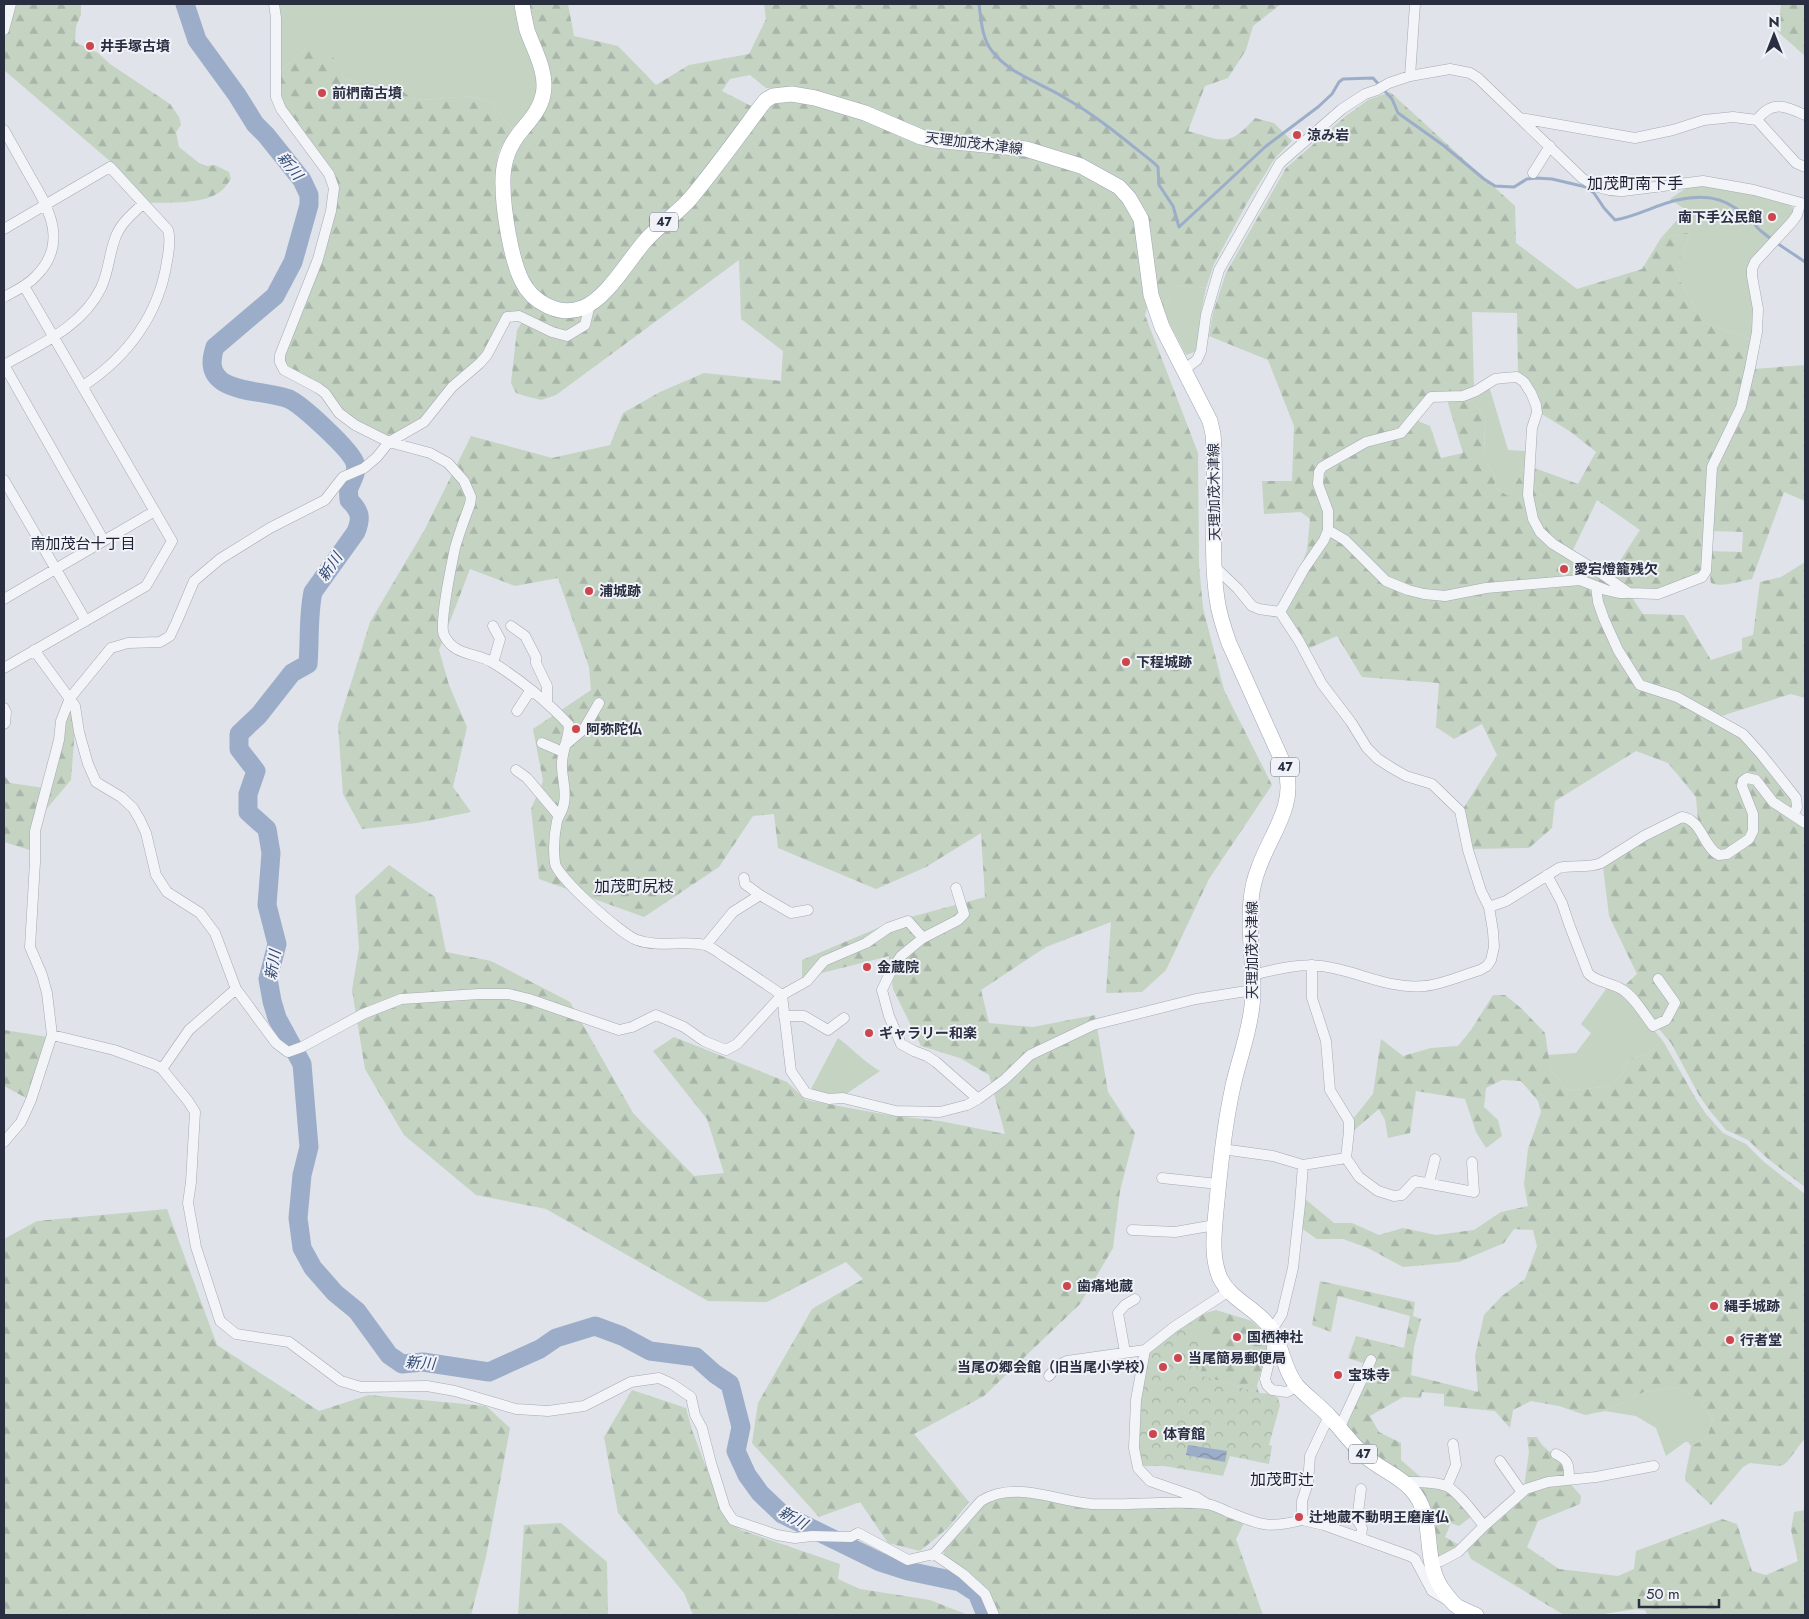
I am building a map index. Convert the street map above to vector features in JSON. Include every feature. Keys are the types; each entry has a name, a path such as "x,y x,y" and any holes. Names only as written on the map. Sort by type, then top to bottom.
{"main road":[{"name":"天理加茂木津線","path":"522,4 527,29 544,78 544,88 543,96 535,114 510,146 503,168 504,205 511,243 522,281 528,290 541,302 555,310 581,309 590,304 615,280 654,230 689,200 766,100 773,96 792,94 815,98 865,113 921,137 934,140 1026,148 1081,166 1119,187 1129,198 1141,219 1151,295 1162,327 1210,421 1214,434 1215,567 1219,611 1229,644 1285,767 1288,780 1288,798 1284,813 1259,867 1252,892 1250,930 1253,990 1250,1022 1233,1090 1222,1148 1215,1225 1215,1262 1220,1277 1229,1291 1266,1322 1272,1330 1282,1357 1297,1386 1329,1416 1366,1457 1386,1469 1410,1488 1423,1509 1427,1520 1430,1564 1441,1587 1456,1606 1476,1615"}],"street":[{"path":"4,30 5,18 11,4"},
{"path":"274,4 276,18 276,97 281,109 329,174 334,188 331,211 318,259 280,355 280,362 284,370 325,393 339,413 355,425 389,442 430,453 448,463 464,481 471,497 470,504 456,546 446,595 442,633 451,646 460,652 493,664 547,701 569,724 569,733 562,762 565,790 564,804 559,816 553,845 555,866 565,879 600,913 622,931 637,940 667,944 687,943 706,945 782,995"},
{"path":"1410,76 1415,4"},
{"path":"1184,369 1197,360 1201,351 1206,315 1219,270 1280,163 1342,109 1365,94 1410,76 1450,69 1470,73 1478,78 1582,178 1613,192 1704,181 1754,190 1803,204 1797,215 1755,262 1752,269 1758,319 1750,368 1740,407 1712,467 1706,570 1702,577 1658,594 1620,593 1580,580 1486,588 1445,596 1424,594 1386,581 1345,540 1328,530"},
{"path":"1757,120 1763,111 1774,106 1790,108 1805,115"},
{"path":"1520,118 1635,138 1674,130 1704,120 1733,117 1757,120 1796,163 1805,167"},
{"path":"4,130 46,204 54,232 48,261 37,276 4,298"},
{"path":"1532,173 1550,146"},
{"path":"4,229 110,168 154,214 169,234 168,260 161,288 146,322 129,347 108,368 83,386"},
{"path":"104,541 4,365 54,336 77,320 94,300 106,276 118,231 143,204"},
{"path":"4,668 146,586 172,541 24,286"},
{"path":"4,1142 22,1122 52,1035 48,993 30,947 35,831 59,740 61,721 70,698 111,648 128,643 160,642 170,636 194,581 220,559 270,528 325,500 343,477 364,468 377,457 389,442 424,422 452,387 480,363 494,343 507,317 519,316 552,332 567,336 585,325 590,304"},
{"path":"1280,612 1304,569 1324,540 1328,530 1328,511 1317,477 1322,467 1366,442 1401,433 1431,398 1463,396 1495,380 1517,378 1524,382 1531,392 1537,412 1532,428 1529,466 1528,495 1533,519 1540,532 1553,544 1629,593"},
{"path":"4,480 86,621"},
{"path":"5,596 56,569 155,511"},
{"path":"1215,567 1252,606 1280,612 1299,641 1322,684 1343,710 1367,748 1392,768 1406,776 1432,784 1460,811 1468,850 1480,891 1489,908 1494,940 1492,957 1489,963 1480,970 1434,984 1409,986 1312,965 1289,967 1252,975"},
{"path":"1596,586 1598,602 1618,650 1640,685 1677,698 1743,734 1796,798 1797,807 1794,814"},
{"path":"493,626 500,639 493,664"},
{"path":"511,626 525,636 536,657 536,663 548,686 547,701"},
{"path":"34,650 75,706 79,732 88,764 96,782 121,797 133,808 146,833 156,875 167,892 200,913 210,925 215,933 236,989 276,1042 288,1052 302,1048 363,1014 401,999 479,994 509,994 529,999 619,1030 632,1027 656,1015 726,1050 737,1044 782,995 807,981 824,961 866,942 888,928 908,922 923,938"},
{"path":"517,711 530,691"},
{"path":"564,749 584,729 599,703"},
{"path":"4,708 6,712 4,724"},
{"path":"542,742 564,749"},
{"path":"516,770 528,778 559,816"},
{"path":"1489,908 1506,901 1558,868 1565,866 1596,866 1644,836 1682,817 1692,821 1712,851 1719,855 1727,854 1749,839 1753,831 1753,814 1742,786 1743,781 1747,778 1756,780 1773,802 1805,823"},
{"path":"1547,876 1562,903 1588,973 1626,992 1653,1026 1666,1020 1675,1003 1658,979"},
{"path":"744,878 745,884 791,913 808,910"},
{"path":"956,888 964,914 958,920 923,938 901,956 892,968 882,990 889,1016 901,1044 936,1062 978,1099"},
{"path":"706,945 734,912 760,895"},
{"path":"1312,965 1312,998 1326,1041 1330,1090 1349,1120 1350,1131 1346,1158 1359,1177 1378,1191 1394,1196 1402,1195 1415,1181 1474,1192 1472,1162"},
{"path":"162,1068 189,1030 236,989"},
{"path":"782,995 791,1071 806,1093 829,1099 843,1098 896,1111 940,1112 967,1105 978,1099 1004,1080 1030,1055 1092,1025 1196,999 1253,990"},
{"path":"784,1016 804,1016 828,1030 844,1018"},
{"path":"52,1035 131,1056 162,1068 188,1101 194,1112 192,1182 188,1203 196,1247 220,1320 236,1334 289,1342 341,1381 361,1387 427,1386 455,1391 516,1409 548,1411 584,1406 632,1382 659,1378 691,1397 725,1508 733,1520 777,1535 795,1538 812,1536 851,1537 858,1533 908,1560 934,1554 981,1501 1002,1492 1035,1493 1092,1504 1209,1504"},
{"path":"1222,1148 1256,1153 1303,1165 1346,1158"},
{"path":"1428,1183 1435,1159"},
{"path":"1297,1386 1286,1392 1272,1390 1267,1386 1265,1379 1272,1349 1272,1330 1282,1314 1293,1268 1303,1165"},
{"path":"1162,1178 1218,1184"},
{"path":"1132,1230 1175,1232 1215,1225"},
{"path":"1048,1376 1058,1366 1067,1361 1145,1350 1174,1327 1229,1291"},
{"path":"1125,1352 1118,1313 1124,1305 1136,1299"},
{"path":"1145,1350 1136,1400 1134,1448 1138,1468 1150,1481 1196,1497 1250,1521 1267,1526 1302,1520 1361,1538 1410,1556 1415,1559 1432,1591 1456,1606"},
{"path":"1339,1429 1371,1360"},
{"path":"1302,1520 1302,1501 1308,1483 1310,1456 1329,1416"},
{"path":"1447,1486 1456,1465 1453,1444"},
{"path":"1556,1454 1564,1458 1569,1467 1569,1479"},
{"path":"1500,1461 1521,1492"},
{"path":"1430,1564 1441,1561 1458,1552 1521,1492 1539,1484 1569,1479 1596,1478 1654,1466"},
{"path":"1402,1482 1447,1486 1484,1526"},
{"path":"1361,1490 1357,1520 1362,1528 1361,1538"},
{"path":"934,1554 963,1574 985,1594 994,1615"}],"green space":[{"path":"14,4 81,4 81,15 76,26 75,42 98,53 110,64 170,104 179,117 181,125 176,132 179,147 199,163 207,166 215,165 229,172 231,179 225,187 214,195 196,201 148,203 111,162 4,70 4,41"},
{"path":"276,4 516,4 534,66 537,90 535,99 528,112 512,129 491,103 469,96 423,100 411,98 400,89 378,82 362,84 344,78 331,54 306,49 278,73"},
{"path":"528,4 568,4 574,36 618,46 656,85 689,65 749,54 766,19 764,4 1281,4 1253,26 1246,50 1228,78 1205,86 1188,131 1225,140 1238,134 1255,118 1274,123 1292,141 1275,158 1247,203 1214,264 1206,288 1177,285 1162,309 1147,213 1134,194 1114,175 1076,159 940,137 783,90 766,88 750,75 730,79 722,91 755,108 685,199 605,282 591,295 576,304 561,305 538,292 524,271 509,203 509,172 516,151 545,110"},
{"path":"1781,4 1805,4 1805,56 1778,32"},
{"path":"314,46 331,53 344,78 362,84 386,83 400,89 411,98 423,100 469,96 491,103 512,129 499,152 496,175 499,206 516,284 536,307 545,312 563,317 583,315 640,256 767,104 790,99 874,121 1005,149 1081,172 1113,192 1130,210 1137,228 1147,308 1145,315 1198,453 1199,565 1203,608 1224,690 1272,785 1209,879 1166,970 1142,992 1106,993 1111,922 1046,947 981,990 989,1023 1033,1027 1095,1015 1108,1092 1135,1133 1120,1191 1113,1248 1080,1304 984,1396 914,1434 969,1502 948,1528 920,1551 888,1543 860,1502 819,1517 752,1443 758,1403 812,1309 863,1279 846,1262 767,1302 708,1301 546,1209 476,1195 404,1135 365,1069 352,990 359,948 355,896 389,865 435,897 446,952 491,961 570,1002 633,1113 694,1176 724,1173 707,1119 653,1051 674,1037 787,1082 806,1100 888,1115 940,1121 1005,1134 989,1075 960,1058 921,1046 893,989 889,956 802,978 802,960 892,922 985,897 981,833 926,867 876,889 778,848 774,814 753,816 719,867 644,917 539,879 531,809 543,781 533,729 591,690 589,667 558,578 515,586 470,569 439,650 449,685 467,727 453,787 471,812 417,823 362,829 343,794 338,725 370,622 425,529 471,436 552,458 610,445 623,413 660,392 704,373 781,381 783,351 741,319 739,260 556,395 541,400 516,393 511,383 517,330 522,322 512,313 493,342 422,420 391,439 356,422 287,369 282,362 337,194 283,105 278,73 306,49"},
{"path":"1390,92 1515,206 1516,243 1577,289 1642,269 1661,238 1690,232 1675,272 1704,323 1752,340 1738,406 1711,459 1703,570 1700,574 1665,589 1630,590 1610,576 1640,530 1597,500 1572,552 1542,530 1533,508 1532,467 1578,484 1596,452 1571,432 1540,413 1518,374 1517,313 1472,312 1474,388 1463,393 1434,393 1399,430 1321,465 1325,529 1301,567 1307,550 1310,519 1301,512 1264,514 1262,481 1292,481 1294,426 1268,360 1209,336 1213,313 1226,273 1286,168 1347,115 1368,100"},
{"path":"1703,185 1787,204 1792,207 1794,212 1753,260 1755,310 1752,340 1704,323 1675,272 1690,232 1661,238 1686,210 1670,199 1686,188"},
{"path":"1177,285 1206,288 1200,318 1197,351 1186,355 1162,309"},
{"path":"1805,365 1805,501 1784,492 1752,579 1726,584 1711,583 1709,571 1710,551 1742,552 1743,532 1711,531 1714,476 1754,369"},
{"path":"1489,386 1508,450 1527,451 1526,466 1508,496 1496,488 1494,473 1484,460 1485,417 1468,398"},
{"path":"1468,398 1485,417 1484,460 1494,473 1496,488 1508,496 1526,466 1530,520 1616,589 1587,579 1445,592 1424,591 1395,582 1330,527 1321,483 1325,470 1416,420 1430,426 1441,458 1463,453 1447,400"},
{"path":"1331,536 1343,542 1407,593 1486,591 1580,583 1589,587 1638,688 1675,701 1740,737 1792,800 1793,807 1789,809 1746,774 1749,830 1746,836 1723,851 1715,848 1698,822 1696,797 1668,763 1636,751 1555,801 1552,828 1529,848 1471,849 1463,809 1497,755 1482,724 1454,739 1436,727 1439,683 1362,677 1337,636 1307,649 1285,612 1304,574"},
{"path":"1805,562 1805,698 1791,694 1718,717 1646,685 1631,665 1607,617 1600,595 1603,592 1631,596 1643,614 1684,615 1711,660 1742,650 1742,638 1753,635 1760,582 1781,577"},
{"path":"70,709 75,728 71,780 43,813 60,731"},
{"path":"4,775 10,783 44,788 33,851 4,842"},
{"path":"1750,781 1805,827 1805,1187 1767,1158 1748,1140 1726,1130 1710,1111 1700,1097 1671,1043 1623,987 1637,974 1609,916 1603,866 1624,852 1682,820 1686,821 1715,857 1752,841 1746,785"},
{"path":"1609,985 1621,991 1663,1041 1647,1055 1629,1059 1621,1075 1611,1086 1568,1091 1551,1071 1548,1055 1576,1053 1591,1033 1581,1024"},
{"path":"1493,995 1505,995 1522,1009 1545,1033 1551,1071 1568,1091 1611,1086 1621,1075 1629,1059 1647,1055 1663,1041 1696,1099 1723,1133 1746,1144 1764,1162 1805,1194 1805,1438 1783,1465 1750,1463 1743,1467 1711,1505 1686,1481 1685,1477 1691,1446 1707,1438 1713,1419 1699,1399 1677,1387 1644,1392 1605,1411 1585,1415 1559,1406 1531,1401 1513,1410 1510,1428 1495,1411 1444,1406 1444,1394 1422,1392 1421,1398 1403,1397 1370,1416 1379,1432 1401,1443 1401,1460 1424,1480 1408,1480 1369,1452 1345,1430 1372,1366 1348,1358 1356,1336 1404,1348 1410,1316 1338,1296 1331,1332 1312,1325 1320,1281 1415,1302 1413,1316 1421,1319 1414,1347 1411,1375 1478,1392 1475,1356 1484,1315 1502,1296 1525,1279 1537,1246 1533,1230 1514,1229 1504,1243 1459,1262 1403,1267 1368,1248 1343,1239 1317,1239 1301,1228 1304,1198 1334,1223 1352,1223 1379,1235 1403,1228 1436,1235 1474,1230 1501,1212 1528,1206 1524,1184 1528,1149 1541,1112 1538,1101 1521,1081 1502,1080 1486,1088 1484,1107 1498,1120 1502,1136 1486,1148 1476,1132 1465,1099 1416,1091 1410,1133 1388,1138 1385,1120 1379,1109 1353,1131 1352,1120 1373,1094 1381,1039 1403,1056 1431,1048 1458,1046 1471,1030"},
{"path":"4,1030 48,1037 28,1099 4,1086"},
{"path":"838,1038 880,1071 846,1094 825,1093 811,1089"},
{"path":"167,1209 217,1345 319,1411 369,1395 486,1406 510,1428 486,1557 471,1615 4,1615 4,1239 37,1221"},
{"path":"1216,1310 1252,1321 1265,1334 1267,1347 1257,1386 1259,1393 1200,1375 1190,1321"},
{"path":"1190,1321 1211,1349 1198,1360 1203,1364 1200,1375 1259,1393 1272,1394 1278,1398 1280,1405 1269,1445 1272,1446 1269,1464 1230,1456 1223,1476 1164,1466 1139,1466 1139,1398 1146,1358 1154,1348"},
{"path":"1677,1387 1699,1399 1713,1419 1707,1438 1691,1446 1688,1442 1685,1442 1666,1456 1656,1428 1636,1416 1605,1411 1644,1392"},
{"path":"632,1390 686,1408 692,1430 725,1517 741,1530 840,1564 838,1579 860,1589 930,1600 968,1615 693,1615 684,1593 618,1513 604,1437"},
{"path":"1527,1437 1537,1437 1545,1448 1558,1458 1562,1463 1566,1477 1524,1487 1529,1452"},
{"path":"1569,1482 1581,1496 1580,1504 1538,1521 1527,1547 1559,1569 1618,1576 1634,1569 1636,1551 1722,1519 1737,1524 1752,1571 1766,1575 1798,1561 1791,1530 1794,1512 1805,1510 1805,1615 1647,1615 1645,1610 1636,1609 1597,1615 1564,1615 1471,1559 1466,1548 1522,1493"},
{"path":"1417,1484 1446,1489 1472,1516 1459,1526 1451,1523 1445,1537 1461,1546 1440,1559 1436,1554"},
{"path":"1025,1496 1165,1507 1208,1508 1244,1523 1236,1539 1263,1615 998,1615 986,1590 945,1561 943,1550 983,1504 1003,1497"},
{"path":"561,1523 607,1562 608,1615 518,1615 524,1525"}],"water":[{"path":"1188,1445 1227,1451 1225,1462 1186,1455"}],"waterway":[{"name":"新川","path":"185,4 197,40 237,95 255,124 302,180 309,195 309,205 293,262 275,296 215,347 212,363 215,374 223,382 235,387 289,399 315,418 345,448 356,466 349,488 349,500 358,511 359,522 356,532 313,592 308,664 292,673 259,715 239,734 239,749 256,771 248,794 248,812 267,829 271,853 267,905 277,944 268,979 272,1001 277,1018 302,1064 309,1147 302,1175 298,1218 302,1248 313,1268 335,1293 357,1311 389,1355 402,1364 423,1362 489,1372 540,1349 556,1338 595,1326 622,1336 650,1351 696,1357 730,1384 741,1427 736,1451 747,1475 760,1493 782,1514 880,1562 908,1571 960,1582 977,1593 986,1615"},
{"path":"979,4 982,29 986,41 999,59 1026,78 1077,105 1122,137 1158,167 1159,185 1173,206 1179,227 1265,147 1318,107 1332,94 1339,82 1343,79 1373,78 1392,99 1398,113 1495,186 1514,187 1527,179 1536,178 1552,179 1586,187 1594,193 1615,220 1677,200 1700,197 1719,200 1736,208 1766,235 1805,262"}],"place":[{"name":"井手塚古墳","path":"90,46"},
{"name":"前椚南古墳","path":"322,93"},
{"name":"涼み岩","path":"1297,135"},
{"name":"南下手公民館","path":"1772,217"},
{"name":"愛宕燈籠残欠","path":"1564,569"},
{"name":"浦城跡","path":"589,591"},
{"name":"下程城跡","path":"1126,662"},
{"name":"阿弥陀仏","path":"576,729"},
{"name":"金蔵院","path":"867,967"},
{"name":"ギャラリー和楽","path":"869,1033"},
{"name":"歯痛地蔵","path":"1067,1286"},
{"name":"縄手城跡","path":"1714,1306"},
{"name":"国栖神社","path":"1237,1337"},
{"name":"行者堂","path":"1730,1340"},
{"name":"当尾簡易郵便局","path":"1178,1358"},
{"name":"当尾の郷会館（旧当尾小学校）","path":"1163,1367"},
{"name":"宝珠寺","path":"1338,1375"},
{"name":"体育館","path":"1153,1434"},
{"name":"辻地蔵不動明王磨崖仏","path":"1299,1517"}],"district":[{"name":"加茂町南下手","path":"1635,183"},
{"name":"南加茂台十丁目","path":"83,544"},
{"name":"加茂町尻枝","path":"634,886"},
{"name":"加茂町辻","path":"1282,1479"}]}
